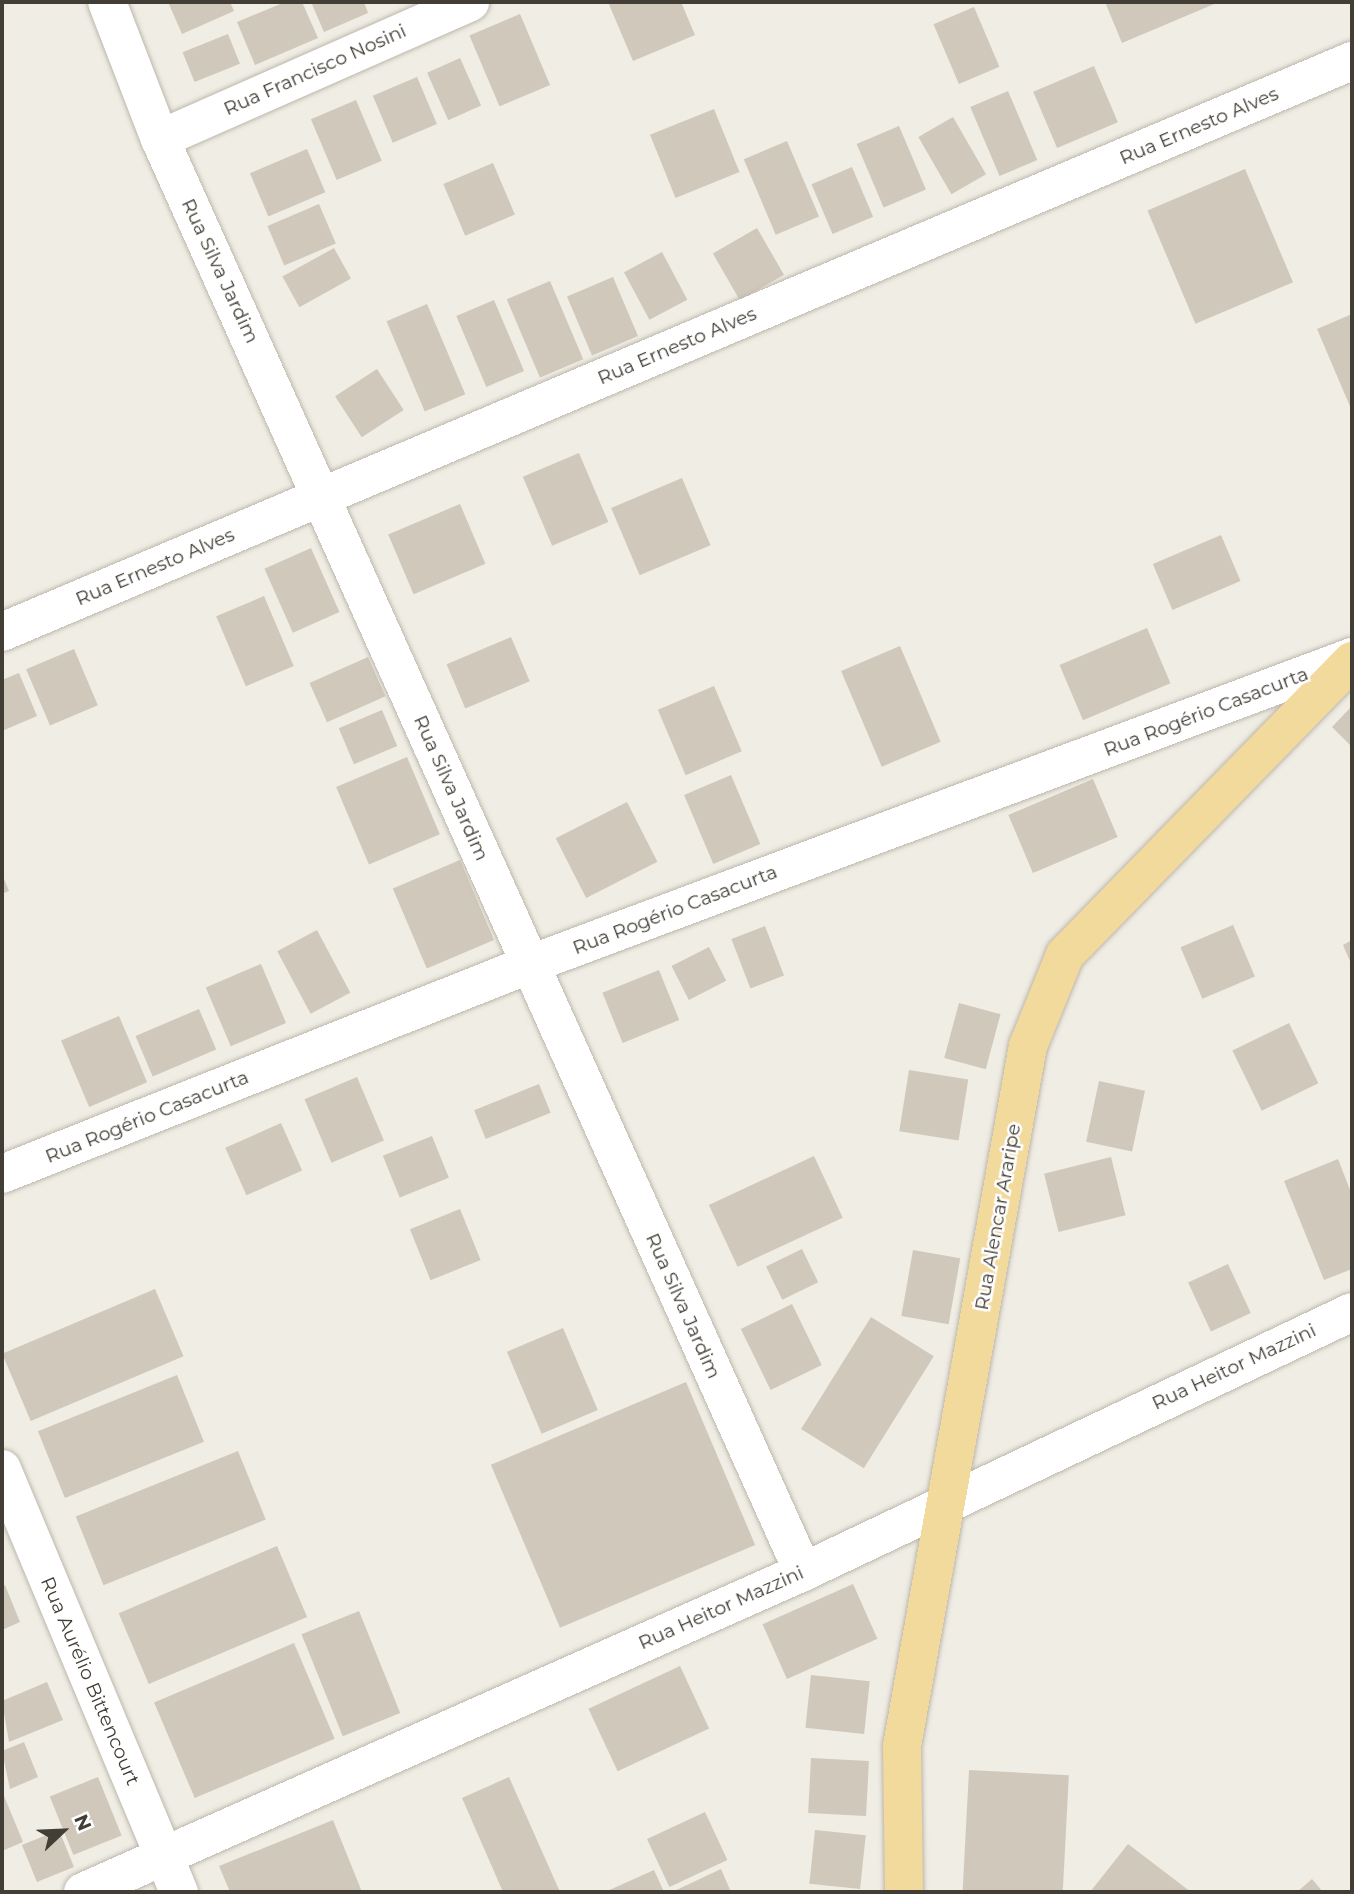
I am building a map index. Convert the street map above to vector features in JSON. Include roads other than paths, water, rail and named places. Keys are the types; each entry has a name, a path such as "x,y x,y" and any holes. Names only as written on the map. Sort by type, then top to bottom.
{"main road":[{"name":"Rua Alencar Araripe","path":"904,1892 902,1746 1028,1046 1065,955 1352,659"}],"street":[{"name":"Rua Silva Jardim","path":"107,2 160,139 323,495 528,965 803,1572"},
{"name":"Rua Francisco Nosini","path":"160,139 470,2"},
{"name":"Rua Ernesto Alves","path":"2,632 1352,61"},
{"name":"Rua Rogério Casacurta","path":"2,1174 528,965 1352,659"},
{"name":"Rua Heitor Mazzini","path":"83,1892 803,1572 1352,1312"},
{"name":"Rua Aurélio Bittencourt","path":"2,1469 179,1892"}]}
